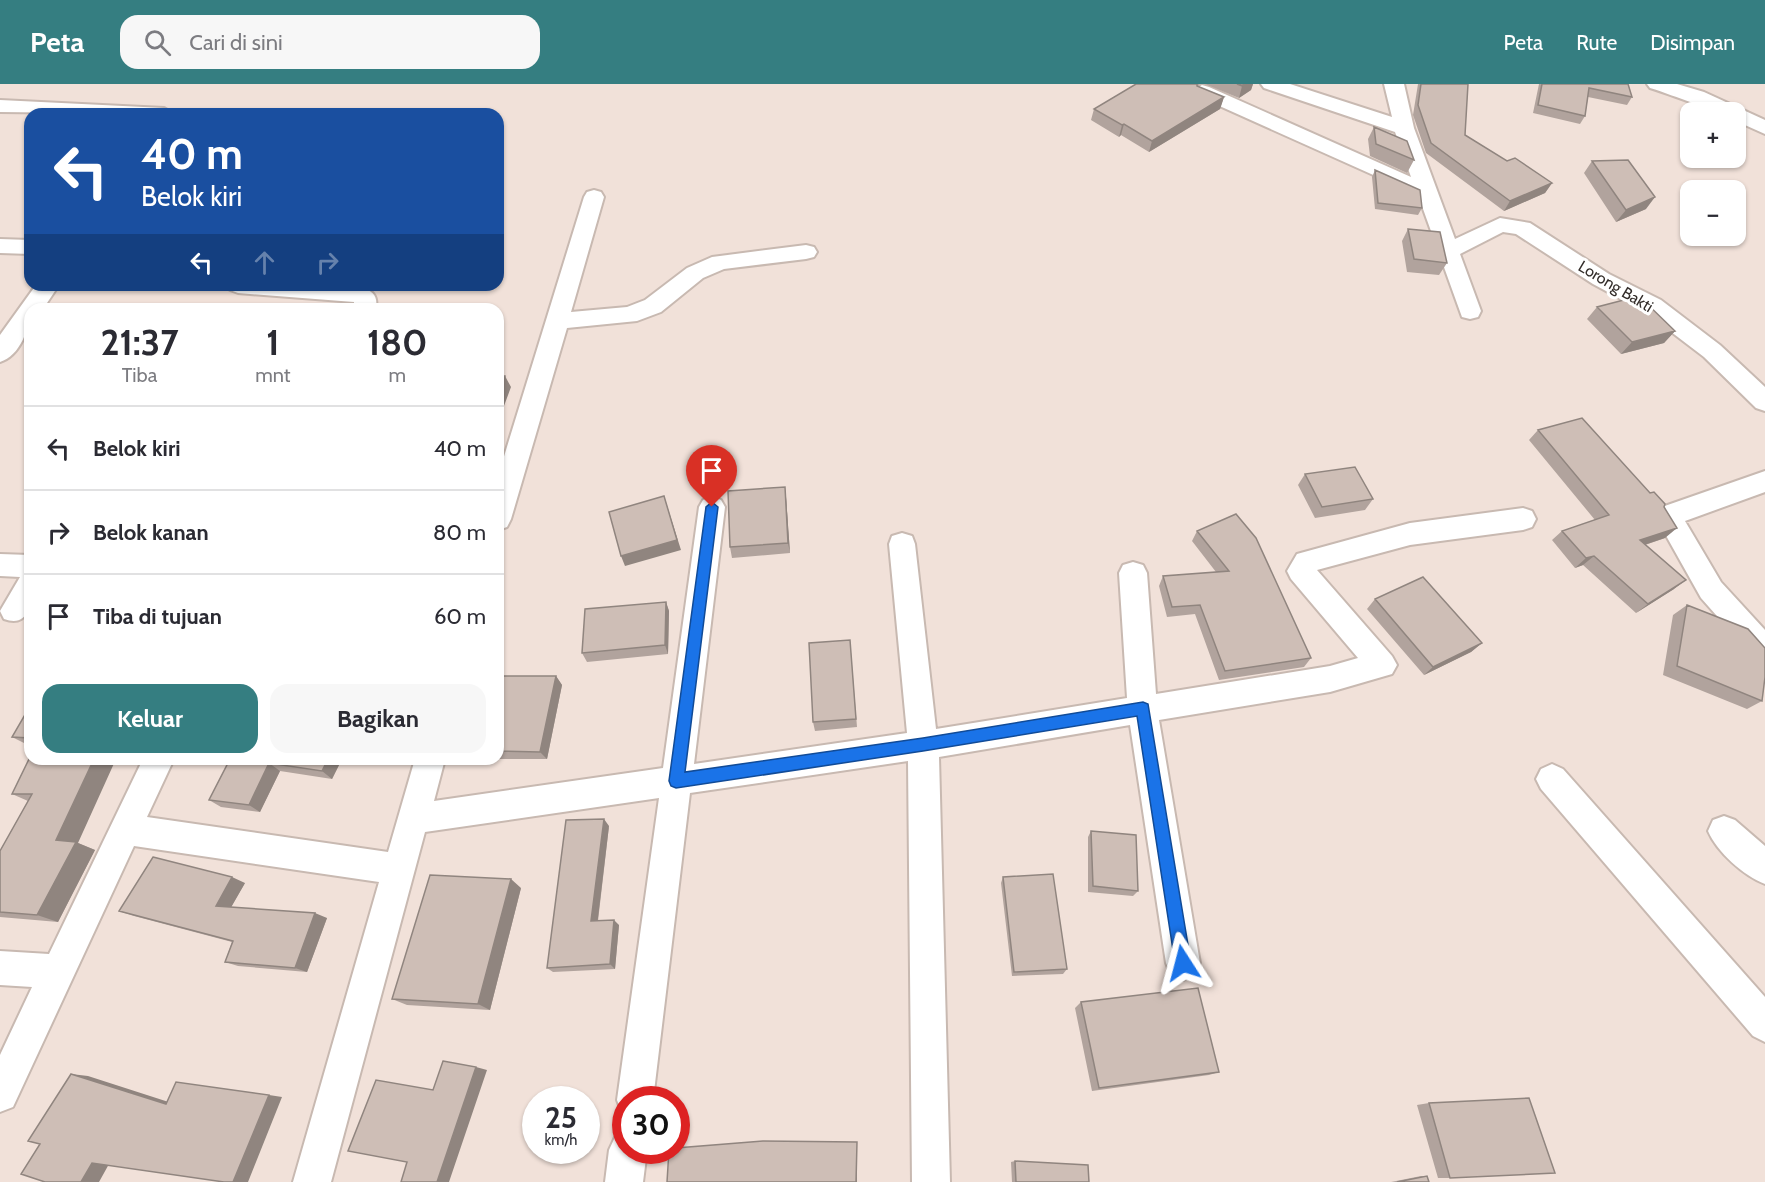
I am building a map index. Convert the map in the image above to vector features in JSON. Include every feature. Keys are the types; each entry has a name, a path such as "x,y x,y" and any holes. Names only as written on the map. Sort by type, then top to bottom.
{"street":[{"path":"1271,84 1404,128"},
{"path":"1394,84 1404,128 1470,311"},
{"path":"1657,84 1710,102"},
{"path":"1202,91 1428,192"},
{"path":"0,106 41,108"},
{"path":"1746,118 1764,125"},
{"path":"504,498 594,196"},
{"name":"Lorong Bakti","path":"1449,251 1500,225 1515,225 1530,232 1601,279 1653,306 1712,351 1765,402"},
{"path":"0,246 24,247"},
{"path":"555,321 629,315 653,306 695,273 713,264 806,252"},
{"path":"311,291 360,295 366,299 366,303"},
{"path":"0,352 24,318"},
{"path":"1765,481 1668,516 1711,590 1765,650"},
{"path":"637,1086 712,507"},
{"path":"413,819 923,745 1330,679 1382,665 1301,571 1307,562 1410,534 1523,519"},
{"path":"902,544 923,745 931,1182"},
{"path":"0,565 24,566"},
{"path":"1133,573 1143,708 1183,963"},
{"path":"15,611 24,595"},
{"path":"0,1094 56,972 128,830 156,765"},
{"path":"312,1182 397,869 428,765"},
{"path":"1552,779 1765,1024"},
{"path":"128,830 397,869"},
{"path":"1724,831 1765,868"},
{"path":"0,968 56,972"},
{"path":"624,1182 626,1164"}],"building":[{"path":"1136,84 1197,84 1197,86 1224,97 1152,141 1094,109"},
{"path":"1421,84 1468,84 1465,135 1507,161 1515,158 1552,183 1510,201 1431,143 1418,105"},
{"path":"1542,84 1628,84 1632,97 1589,88 1585,116 1538,105"},
{"path":"1374,127 1407,141 1414,160 1376,144"},
{"path":"1628,160 1655,197 1626,210 1592,161"},
{"path":"1375,170 1420,190 1422,208 1378,203"},
{"path":"1408,229 1440,232 1447,263 1414,259"},
{"path":"1639,296 1675,331 1632,342 1597,307"},
{"path":"1582,418 1650,493 1654,492 1665,504 1664,507 1677,528 1640,540 1686,580 1648,604 1594,556 1586,558 1562,531 1609,515 1538,430"},
{"path":"1355,467 1373,499 1322,507 1305,474"},
{"path":"785,487 788,543 730,547 728,491"},
{"path":"664,496 677,540 621,556 609,512"},
{"path":"1236,514 1256,538 1311,658 1225,671 1200,605 1172,607 1163,576 1229,571 1197,531"},
{"path":"1423,577 1482,643 1433,667 1375,599"},
{"path":"666,602 665,645 582,653 585,609"},
{"path":"1687,605 1748,629 1765,648 1762,701 1677,666"},
{"path":"850,640 856,719 813,722 809,643"},
{"path":"504,676 556,676 540,752 504,751"},
{"path":"24,716 24,738 12,737"},
{"path":"26,765 91,765 56,840 76,842 37,915 0,912 0,851 32,794 12,794"},
{"path":"227,765 268,765 249,805 209,800"},
{"path":"282,765 325,765 322,771"},
{"path":"604,819 591,921 614,920 610,964 547,968 566,820"},
{"path":"1091,831 1136,835 1138,891 1093,886"},
{"path":"153,857 232,877 216,906 315,913 295,968 225,962 233,941 119,911"},
{"path":"1053,874 1067,969 1014,972 1003,877"},
{"path":"430,875 511,879 478,1004 392,999"},
{"path":"1198,988 1219,1072 1099,1088 1081,1002"},
{"path":"443,1061 476,1067 437,1182 401,1182 407,1162 348,1151 376,1080 433,1090"},
{"path":"71,1074 166,1104 176,1082 269,1095 233,1182 92,1163 81,1182 45,1182 21,1174 40,1144 28,1141"},
{"path":"1529,1098 1555,1173 1450,1178 1429,1103"},
{"path":"763,1141 857,1142 856,1182 667,1182 668,1164 690,1164 690,1147"},
{"path":"1015,1161 1088,1165 1089,1182 1016,1182"},
{"path":"1427,1176 1429,1182 1397,1182"}],"route":[{"path":"712,507 676,781 923,745 1143,708 1183,963"}]}
